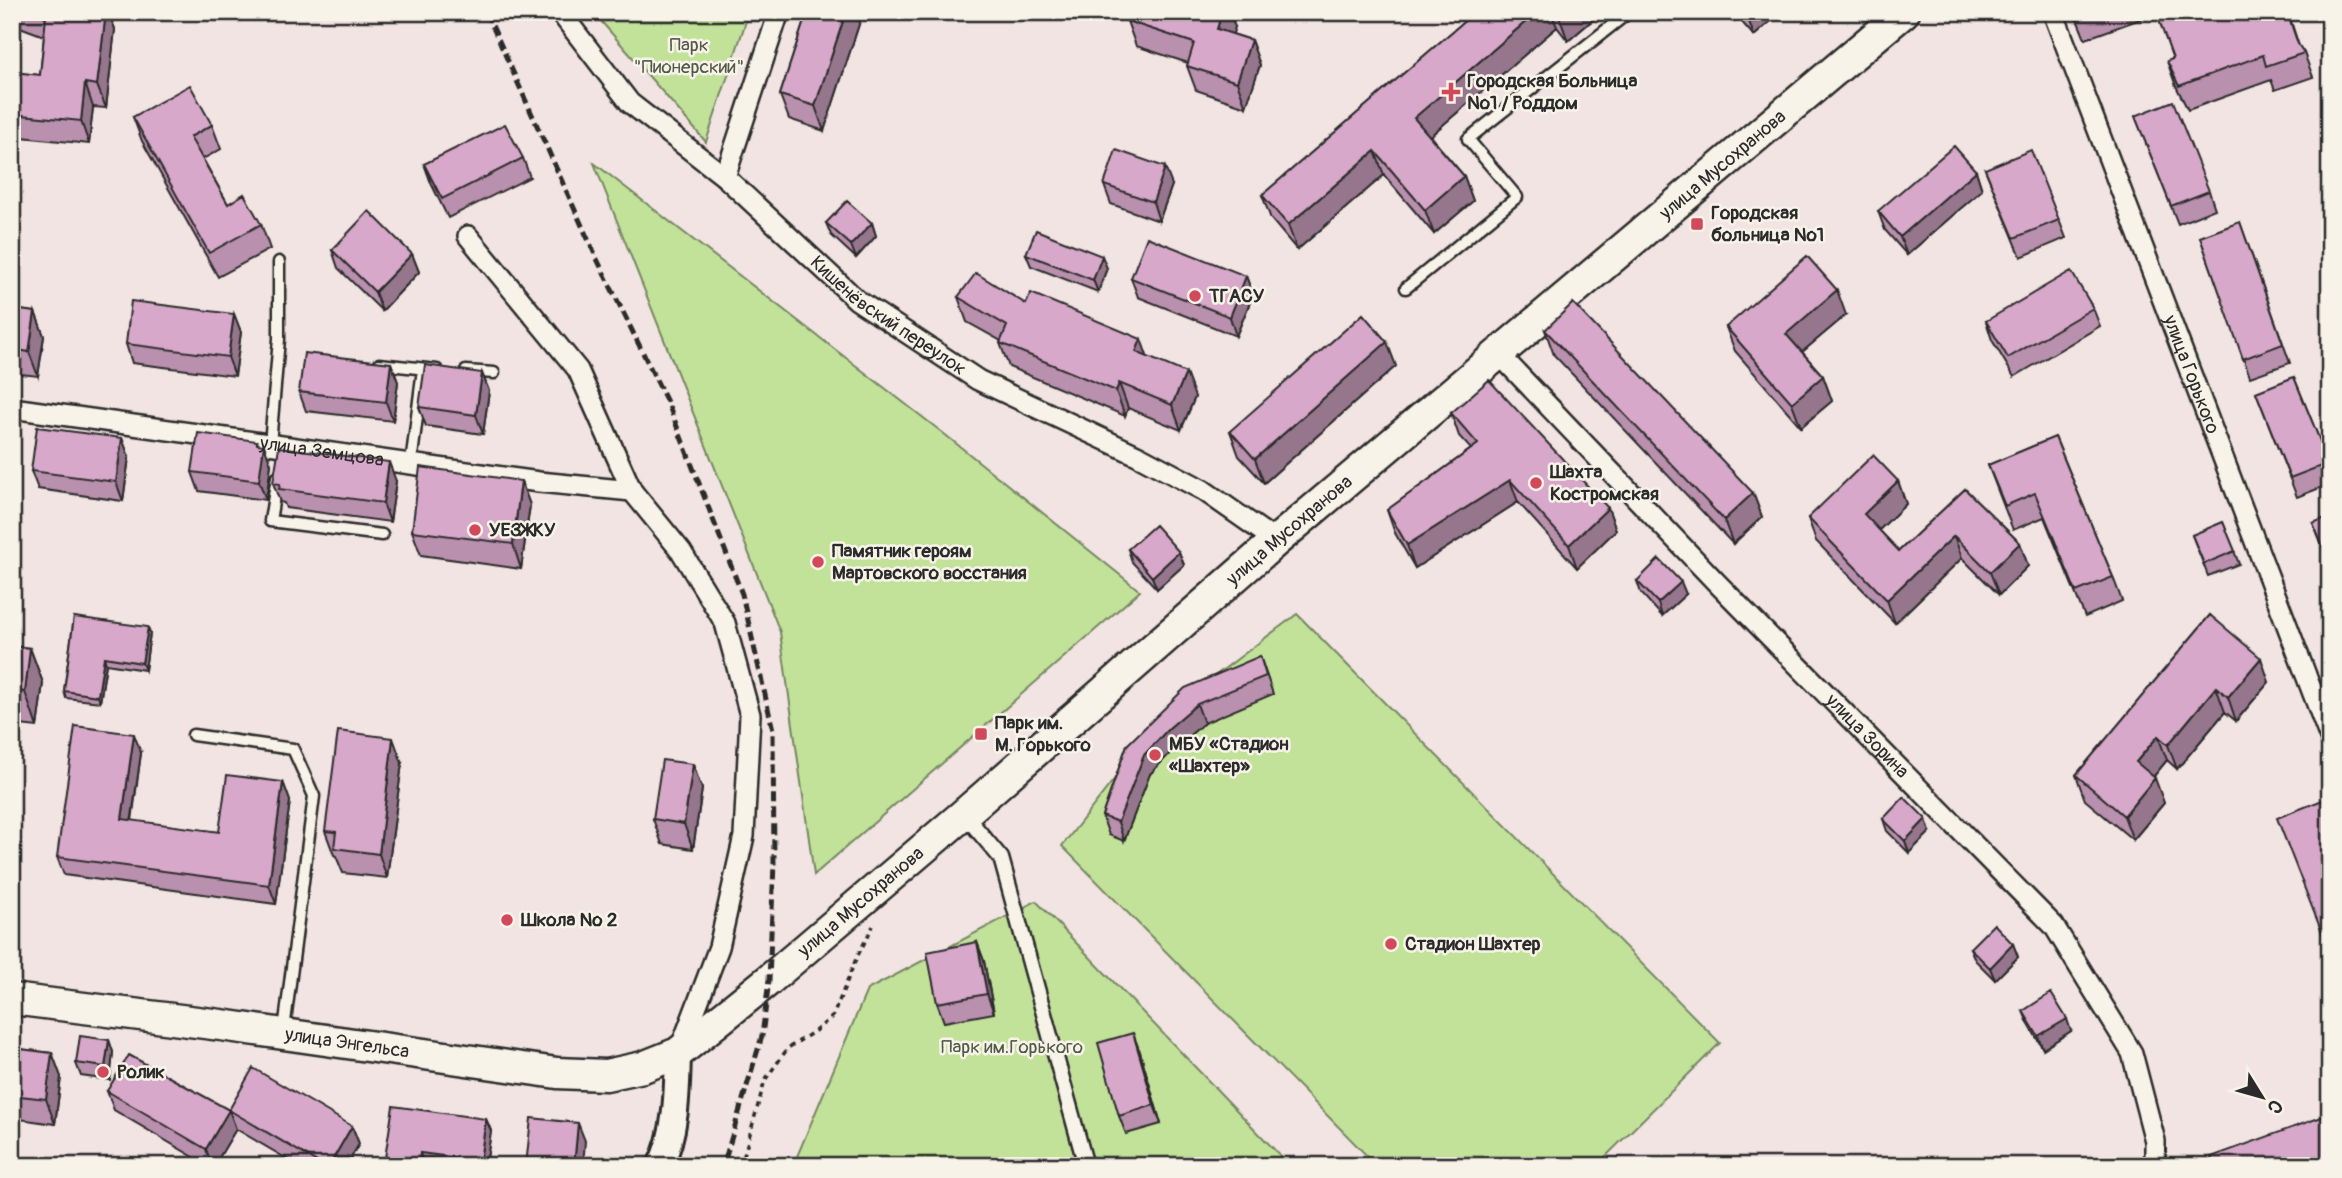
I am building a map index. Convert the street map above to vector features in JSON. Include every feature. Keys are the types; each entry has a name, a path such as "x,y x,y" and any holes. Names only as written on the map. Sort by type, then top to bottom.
{"main road":[{"name":"улица Мусохранова","path":"678,1053 769,980 964,814 1276,541 1498,352 1904,12"},
{"name":"улица Энгельса","path":"12,999 557,1073 606,1075 643,1067 678,1053"}],"street":[{"name":"Кишенёвский переулок","path":"560,12 630,103 725,177 857,300 978,380 1137,455 1203,490 1276,541"},
{"path":"725,177 779,12"},
{"name":"улица Горького","path":"2053,12 2330,738"},
{"path":"468,236 578,370 632,491 681,551 725,623 750,715 744,836 719,947 678,1053 676,1102 666,1154 660,1166"},
{"name":"улица Зорина","path":"1498,352 1716,582 2054,926 2132,1053 2155,1141 2155,1166"},
{"name":"улица Земцова","path":"12,408 277,449 632,491"},
{"path":"964,814 1001,858 1086,1166"}],"lane":[{"path":"1406,288 1517,197 1468,139 1629,12"},
{"path":"277,449 279,262"},
{"path":"370,362 446,370"},
{"path":"411,464 423,369"},
{"path":"458,371 494,373"},
{"path":"278,471 271,521 382,535"},
{"path":"193,735 293,748 314,796 284,1034"}],"path":[{"path":"741,1166 765,1080 788,1048 833,1016 873,925"}],"green space":[{"name":"Парк \"Пионерский\"","path":"593,12 749,12 706,142"},
{"path":"594,163 943,433 1140,591 814,875 780,632"},
{"name":"Стадион Шахтер","path":"1297,614 1720,1043 1596,1166 1377,1166 1062,846 1166,713"},
{"name":"Парк им.Горького","path":"1036,901 1290,1166 793,1166 867,990"}],"building":[{"path":"35,12 106,12 97,85 85,83 81,121 12,114 12,72 40,75 46,17"},
{"path":"807,12 846,12 815,106 780,95"},
{"path":"1130,12 1222,12 1217,29 1251,40 1237,82 1187,66 1194,43 1127,21"},
{"path":"1475,12 1537,12 1414,118 1464,176 1425,210 1375,151 1288,225 1262,195"},
{"path":"2156,12 2287,12 2304,53 2266,66 2263,55 2179,86 2167,61 2173,59"},
{"path":"190,85 212,125 190,137 228,204 244,194 261,224 209,253 133,117"},
{"path":"2173,101 2209,191 2171,206 2135,116"},
{"path":"505,124 523,158 442,199 424,164"},
{"path":"1954,146 1976,171 1900,237 1878,211"},
{"path":"1116,150 1165,167 1153,202 1104,185"},
{"path":"2031,150 2059,220 2014,238 1985,169"},
{"path":"847,201 872,223 851,245 826,223"},
{"path":"369,211 412,254 375,292 332,250"},
{"path":"2240,222 2283,344 2243,359 2200,237"},
{"path":"1036,230 1102,256 1093,280 1026,254"},
{"path":"1147,237 1246,276 1230,317 1131,278"},
{"path":"1807,256 1837,290 1786,334 1823,376 1792,403 1726,327"},
{"path":"2071,271 2093,308 2008,358 1986,321"},
{"path":"976,273 1026,304 1031,293 1141,339 1136,352 1186,373 1172,405 1119,383 1116,391 1000,343 1007,326 958,297"},
{"path":"131,301 234,314 228,357 126,344"},
{"path":"1573,303 1753,493 1724,520 1545,330"},
{"path":"12,309 35,312 29,352 12,349"},
{"path":"1363,314 1387,342 1255,459 1230,431"},
{"path":"304,353 391,363 386,402 299,392"},
{"path":"425,365 482,373 476,415 419,407"},
{"path":"2294,377 2329,463 2290,478 2256,392"},
{"path":"1489,380 1608,508 1569,545 1510,480 1407,545 1387,510 1478,444 1451,413"},
{"path":"37,427 122,438 116,482 31,471"},
{"path":"198,433 257,441 257,444 264,445 259,481 192,472"},
{"path":"2055,437 2113,577 2076,592 2035,493 2005,506 1988,465"},
{"path":"279,447 389,462 383,503 279,489 280,484 273,483"},
{"path":"1873,455 1898,481 1864,514 1899,551 1965,489 2020,543 1990,572 1954,536 1887,600 1808,518"},
{"path":"420,467 521,481 513,544 412,531"},
{"path":"2330,516 2330,564 2313,523"},
{"path":"2223,522 2235,551 2204,564 2192,535"},
{"path":"1155,525 1179,552 1152,577 1128,549"},
{"path":"1659,559 1681,582 1658,603 1637,581"},
{"path":"2210,615 2261,658 2228,697 2216,687 2168,745 2158,736 2136,762 2155,778 2124,816 2076,775"},
{"path":"74,617 148,627 142,663 104,657 98,696 64,691"},
{"path":"12,646 30,648 25,692 12,690"},
{"path":"1260,656 1266,676 1197,704 1169,728 1144,755 1118,822 1102,816 1127,745 1185,688"},
{"path":"75,726 134,734 122,819 219,832 227,775 283,782 269,885 57,857"},
{"path":"338,731 393,738 379,854 334,848 336,832 325,831"},
{"path":"662,760 693,764 684,824 653,819"},
{"path":"1904,797 1926,819 1905,841 1883,819"},
{"path":"2325,799 2330,811 2330,953 2277,818"},
{"path":"1994,924 2013,944 1990,968 1970,948"},
{"path":"977,942 987,994 937,1003 927,952"},
{"path":"2051,993 2067,1019 2038,1036 2023,1011"},
{"path":"1133,1033 1154,1105 1119,1116 1098,1043"},
{"path":"80,1036 109,1040 105,1067 76,1063"},
{"path":"12,1048 52,1053 46,1099 12,1095"},
{"path":"129,1055 229,1110 206,1149 107,1091"},
{"path":"253,1068 352,1126 329,1166 324,1166 229,1110"},
{"path":"393,1106 486,1119 480,1161 420,1153 419,1162 385,1158"},
{"path":"2330,1114 2330,1166 2214,1166 2211,1157"},
{"path":"531,1118 578,1123 574,1166 526,1166"}],"railway":[{"path":"486,12 597,259 669,406 742,594 773,730 774,864 769,980 762,1036 723,1166"}],"place":[{"name":"Городская Больница №1 / Роддом","path":"1451,92"},
{"name":"Городская больница №1","path":"1697,224"},
{"name":"ТГАСУ","path":"1195,296"},
{"name":"Шахта Костромская","path":"1536,483"},
{"name":"УЕЗЖКУ","path":"475,530"},
{"name":"Памятник героям Мартовского восстания","path":"818,562"},
{"name":"Парк им. М. Горького","path":"981,734"},
{"name":"МБУ «Стадион «Шахтер»","path":"1155,755"},
{"name":"Школа № 2","path":"507,920"},
{"name":"Стадион Шахтер","path":"1391,944"},
{"name":"Ролик","path":"103,1072"}]}
